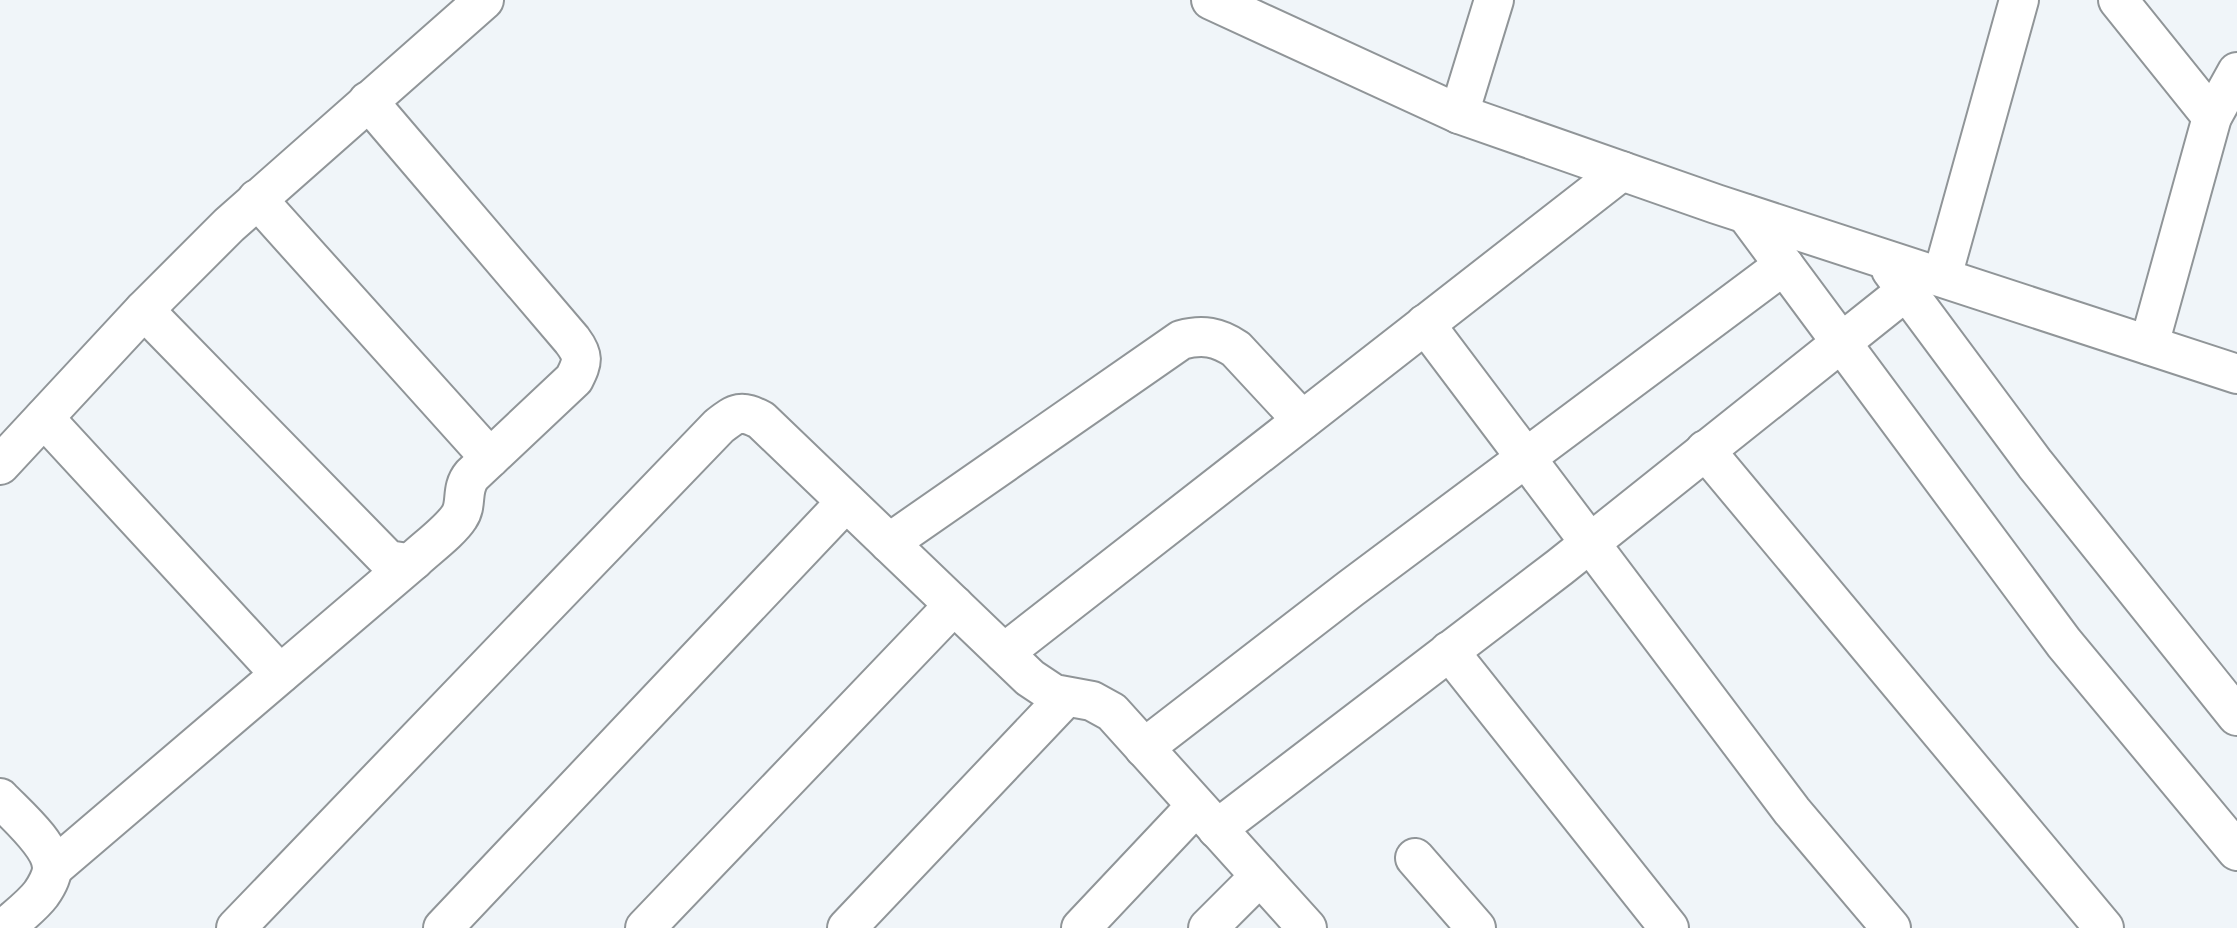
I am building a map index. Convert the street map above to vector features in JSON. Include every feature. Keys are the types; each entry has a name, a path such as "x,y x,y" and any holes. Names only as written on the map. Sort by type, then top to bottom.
{"street":[{"path":"0,465 144,310 257,199 484,0"},
{"path":"1211,0 1277,14 1459,114 1746,214 2237,374"},
{"path":"1459,114 1494,0"},
{"path":"2118,0 2212,117"},
{"path":"1942,277 2013,2"},
{"path":"2149,345 2212,117 2237,72"},
{"path":"52,869 414,560 459,518 467,480 574,379 581,362 582,355 572,340 368,101"},
{"path":"1004,653 1622,171"},
{"path":"257,199 490,458"},
{"path":"1746,214 2064,643 2237,851"},
{"path":"1881,257 2035,464 2237,716"},
{"path":"1144,748 1524,457 1784,265"},
{"path":"1081,928 1207,818 1449,651 1906,291"},
{"path":"144,310 388,560 407,563 414,560"},
{"path":"1425,324 1792,811 1891,928"},
{"path":"889,543 1181,340 1204,336 1226,342 1236,349 1302,419"},
{"path":"236,928 719,426 732,415 741,412 761,420 1043,688 1066,697 1100,704 1112,712 1307,928"},
{"path":"44,418 280,674"},
{"path":"1705,450 2104,928"},
{"path":"443,928 846,502"},
{"path":"645,928 954,605"},
{"path":"1449,651 1669,928"},
{"path":"846,928 1066,697"},
{"path":"0,798 42,843 49,855 52,869 41,894 5,928"},
{"path":"1415,858 1476,928"},
{"path":"1208,928 1259,876"}]}
